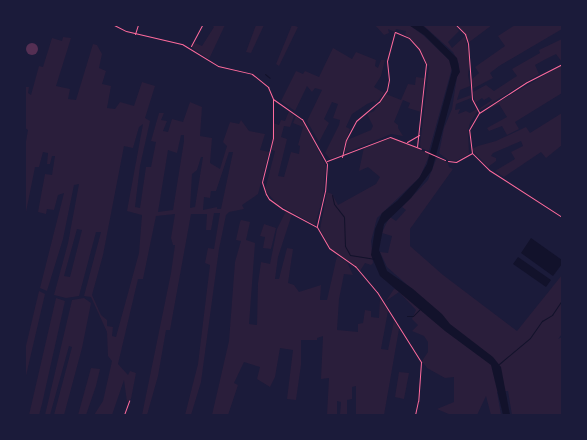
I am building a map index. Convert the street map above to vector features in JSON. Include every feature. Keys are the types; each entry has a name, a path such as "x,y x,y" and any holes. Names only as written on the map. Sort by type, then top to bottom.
{"street":[{"path":"114,25 121,30 168,40 190,48 218,66 252,74 268,87 273,99 273,138 262,182 266,194 269,199 283,209 317,226 329,248 355,266 375,290 421,362 415,415"},
{"path":"135,34 138,25"},
{"path":"190,48 202,25"},
{"path":"456,25 464,32 468,44 472,99 479,113"},
{"path":"342,156 346,140 356,121 379,102 387,90 389,80 387,61 395,32 409,38 418,49 426,64 417,147"},
{"path":"562,64 527,82 479,113 470,130 472,153 489,170 562,217"},
{"path":"273,99 306,123 326,162 325,191 317,226"},
{"path":"406,142 419,135"},
{"path":"326,162 387,137 394,137 421,149"},
{"path":"448,161 456,162 472,153"}],"lane":[{"path":"124,415 129,401"}],"path":[{"path":"421,149 448,161"}],"shaded area":[{"path":"212,25 225,25 209,59 191,47 195,43 202,46 214,27"},
{"path":"256,25 264,25 251,53 246,52"},
{"path":"292,25 298,27 279,66 276,64"},
{"path":"375,25 409,25 423,35 450,61 452,68 429,151 421,148 420,145 429,67 419,49 405,34 406,31 396,29 395,32 388,29 389,33 384,35"},
{"path":"409,25 422,25 430,32 457,58 460,72 457,77 432,170 411,198 384,224 379,250 387,271 413,289 442,314 450,324 493,357 501,367 510,415 503,415 491,365 445,331 380,276 371,255 375,229 382,213 397,201 419,178 427,164 452,71 449,60 424,35"},
{"path":"423,25 455,25 459,31 448,42 452,48 465,36 470,59 468,75 470,86 460,90 457,100 471,95 471,98 456,104 455,110 460,109 458,114 466,111 470,113 477,109 477,112 468,130 469,154 456,161 448,160 439,153 444,128 452,109 459,64 453,52"},
{"path":"456,25 492,25 468,43 465,33"},
{"path":"515,25 562,25 562,29 499,66 490,73 493,78 472,89 471,80 479,73 475,67 505,46 498,36"},
{"path":"63,37 71,38 56,86 70,89 68,99 76,100 93,44 97,45 102,54 99,68 106,71 102,84 111,86 107,108 115,109 120,102 134,106 142,82 155,86 145,118 150,121 140,166 135,207 140,208 146,167 151,167 156,142 151,141 159,113 164,113 161,120 167,121 163,131 168,132 172,119 183,122 190,102 202,107 200,136 212,138 210,163 220,169 227,146 223,142 230,122 239,124 241,120 249,131 265,134 260,150 269,152 258,194 242,205 244,209 229,212 226,215 219,249 201,382 191,415 185,415 198,364 210,265 205,263 208,248 214,249 220,213 214,213 211,230 206,230 207,214 191,214 170,330 166,330 158,376 147,415 142,415 171,273 175,245 173,245 171,238 175,214 156,216 143,279 138,279 118,364 128,375 130,371 136,373 131,399 127,402 124,380 112,415 94,415 103,401 112,361 108,356 107,332 91,297 84,296 101,232 96,232 79,296 66,298 54,295 68,243 79,184 74,185 63,239 47,291 40,288 64,193 58,195 54,210 47,209 46,214 38,212 45,174 52,175 55,156 52,156 50,164 47,164 48,153 43,152 39,167 35,167 25,217 25,147 28,130 25,128 25,87 29,87 28,93 31,95 39,66 43,67 52,38 62,41","holes":["143,124 127,211 142,215 139,253 116,337 112,336 113,327 107,326 107,320 101,315 92,295 103,255 124,146 133,148 139,127","181,135 184,135 173,210 158,212 168,150 177,153","229,152 233,152 221,209 217,209 217,207 203,210 204,197 210,198 211,191 216,191","201,157 203,157 195,207 190,208 192,174 197,170","77,229 82,230 70,277 64,276"]},
{"path":"562,39 562,62 556,54 535,65 539,74 479,109 492,100 489,97 484,100 482,98 475,103 473,92 486,85 494,91 517,76 512,69 540,53 539,50"},
{"path":"333,48 352,59 356,52 376,60 375,66 378,68 381,60 385,60 381,76 374,87 384,93 376,103 374,101 367,104 352,114 346,127 350,129 341,155 330,159 325,153 339,125 340,120 333,118 338,104 332,102 324,119 329,123 319,142 307,121 322,90 315,88 312,92 307,86 295,111 281,101 296,71 303,74 305,71 319,77"},
{"path":"562,65 562,93 515,122 519,129 507,135 502,126 489,131 487,128 507,117 499,104 483,111"},
{"path":"416,77 424,78 421,112 408,108 410,103 403,100 394,122 398,125 403,136 391,134 345,153 347,140 371,130 373,126 367,114 374,111 386,94 401,100 408,84 415,85"},
{"path":"289,111 294,116 290,127 284,126 281,137 287,139 278,176 284,177 291,152 299,154 300,146 298,145 303,127 293,123 296,116 306,126 326,166 323,197 315,225 277,204 265,190 275,151 271,150 273,123 279,125 281,120 285,121"},
{"path":"562,113 562,145 546,158 541,152 504,177 495,171 515,159 511,152 523,146 521,141 493,153 491,156 496,158 496,161 488,167 472,149 496,141 526,127 530,133"},
{"path":"392,137 429,154 429,156 420,177 377,218 371,241 373,263 371,265 365,263 360,271 330,248 320,229 327,192 332,194 338,205 376,184 380,177 368,167 359,171 364,147"},
{"path":"437,157 448,163 449,167 453,169 410,229 410,246 443,275 517,331 562,275 562,334 558,339 562,337 562,415 512,415 508,391 497,392 501,415 491,415 486,396 477,415 451,415 437,409 454,402 454,377 445,378 427,368 422,361 428,352 428,342 424,336 412,331 418,325 412,319 416,310 399,292 386,301 394,289 401,291 418,307 422,298 387,267 380,252 388,253 392,236 382,233 390,217 396,221 406,210 402,207 428,180"},
{"path":"286,211 292,214 278,257 275,279 279,279 287,248 293,249 288,283 294,285 299,292 321,285 320,300 327,300 337,256 347,262 353,275 344,274 339,299 337,330 358,332 358,324 363,323 365,310 371,311 371,317 379,318 380,299 388,311 381,349 388,350 394,321 399,329 384,415 356,415 356,386 352,387 352,399 347,400 347,415 340,415 341,402 337,401 337,415 327,415 329,378 321,379 323,336 317,338 317,340 301,340 301,365 296,400 287,399 293,350 280,348 275,377 270,387 257,379 260,367 244,362 234,383 238,385 228,415 212,415 229,341 235,262 241,241 236,240 240,222 241,220 250,222 246,240 255,243 249,324 257,325 258,283 261,262 270,264 277,229"},
{"path":"264,224 276,228 271,249 263,248 265,237 260,236"},
{"path":"531,238 562,260 562,264 553,276 521,253"},
{"path":"518,257 551,280 546,287 513,264"},
{"path":"39,291 45,294 25,380 25,350"},
{"path":"56,298 65,301 42,404 39,415 29,415"},
{"path":"84,298 91,303 82,348 64,415 54,415 72,347 69,346 50,415 45,415 72,300"},
{"path":"91,368 100,369 96,386 86,415 78,415"},
{"path":"399,372 409,373 404,399 395,397"}],"building":[{"path":"30,43 34,43 38,49 34,55 30,55 26,51 26,47"}],"waterway":[{"path":"265,74 270,78"},
{"path":"332,195 334,204 344,217 345,246 350,255 374,259"},
{"path":"499,364 530,338 542,321 552,315 562,300"},
{"path":"407,316 413,316 421,308"}]}
